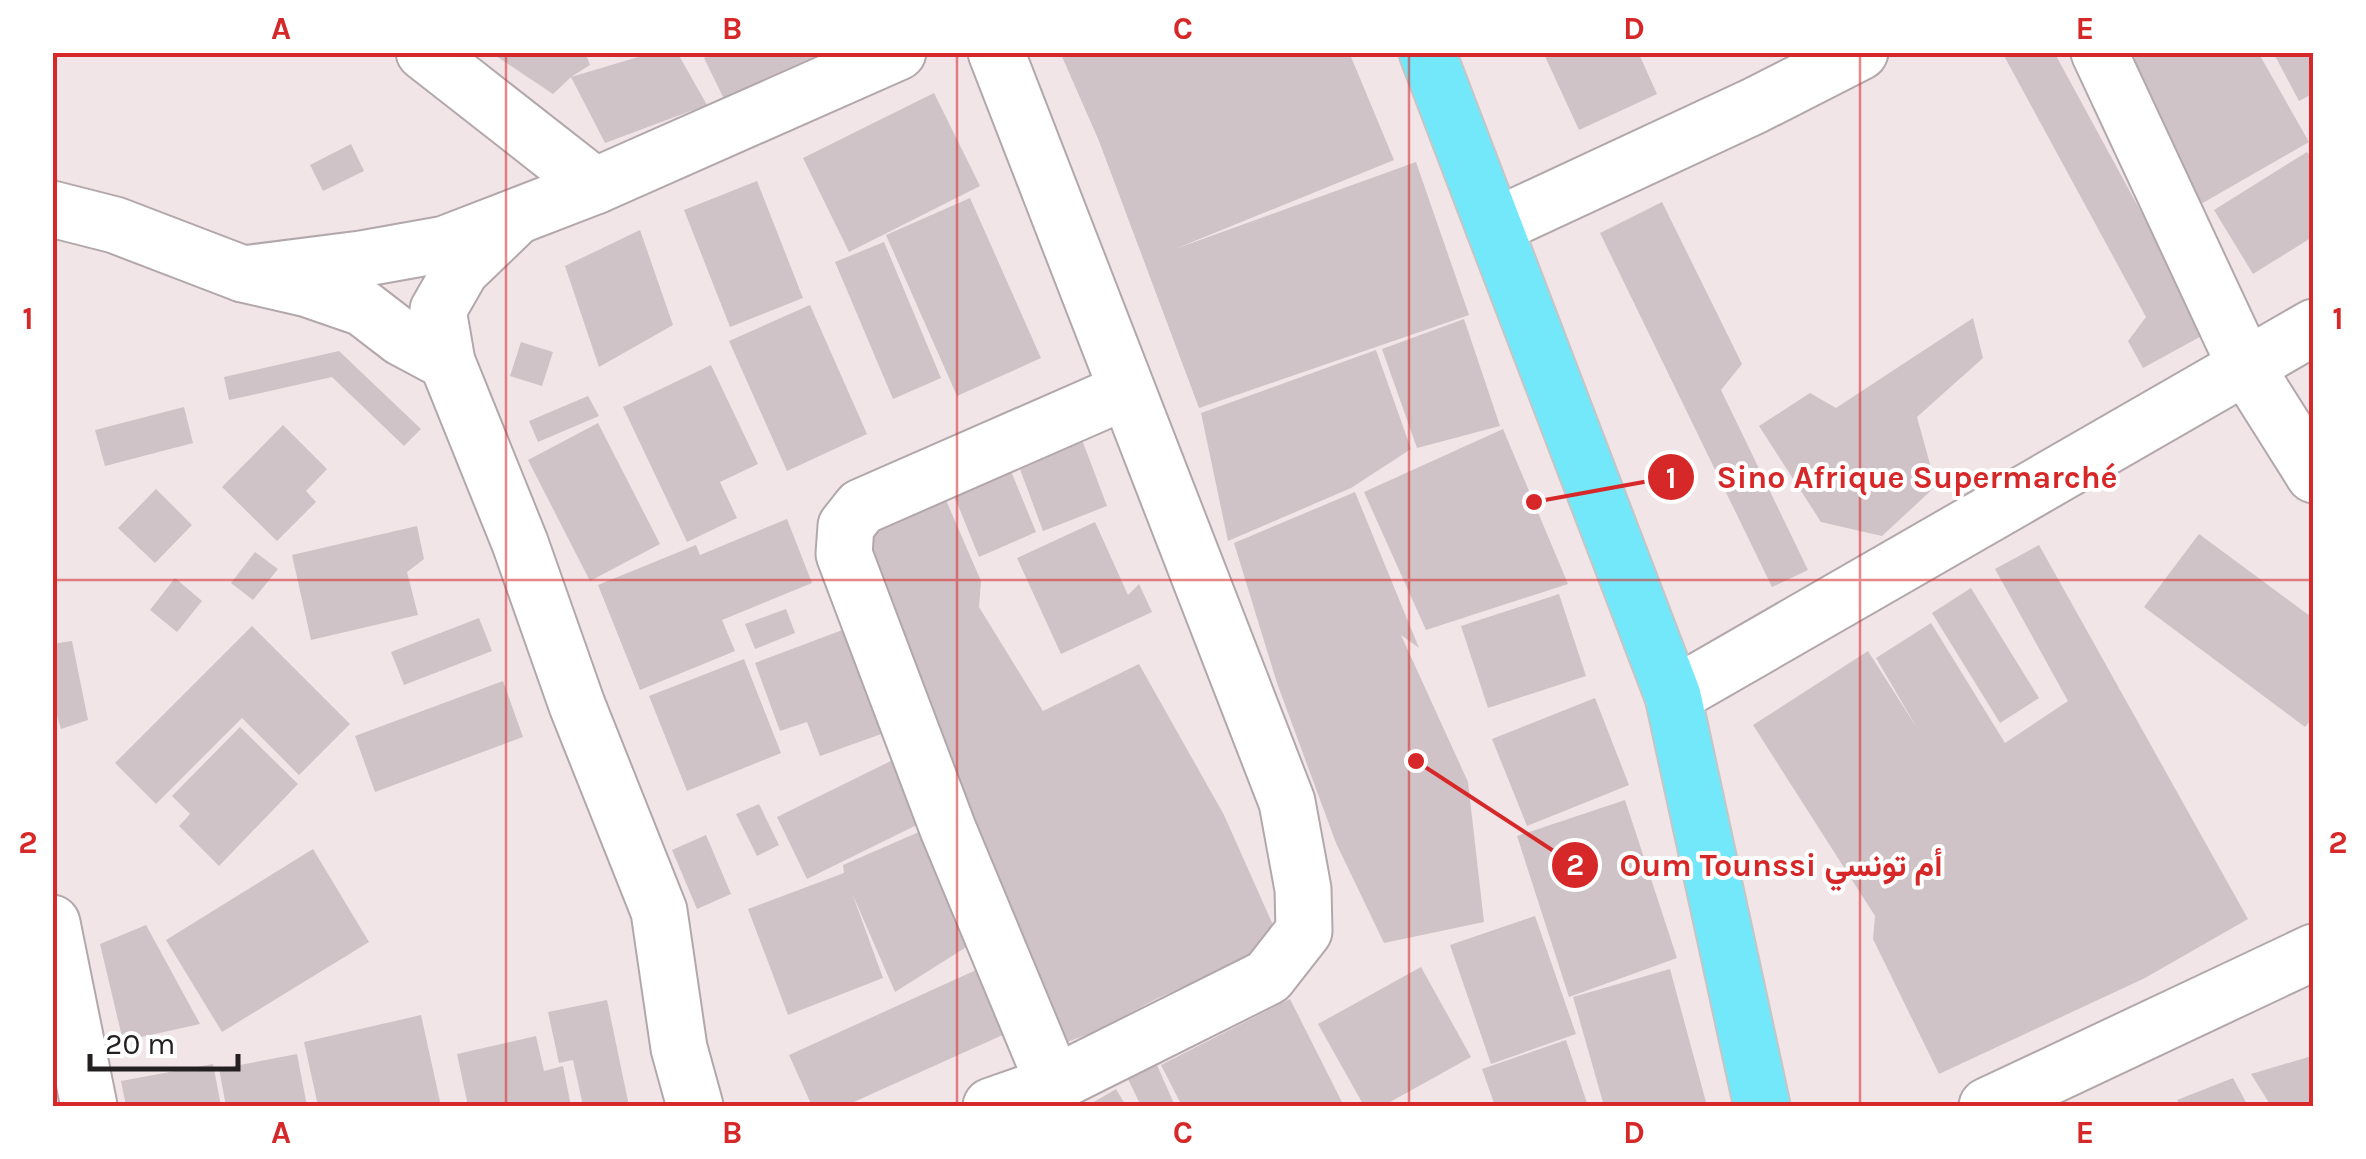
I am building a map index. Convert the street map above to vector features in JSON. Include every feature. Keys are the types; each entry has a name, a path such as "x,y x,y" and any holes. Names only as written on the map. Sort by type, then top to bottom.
{"highway":[{"path":"1427,52 1673,696 1762,1106"}],"street":[{"path":"424,52 595,186"},
{"path":"243,274 445,244 595,186 898,52"},
{"path":"991,1106 1054,1084 1268,977 1304,931 1304,889 1287,802 996,52"},
{"path":"1494,227 1860,52"},
{"path":"2099,52 2246,367 2314,475"},
{"path":"52,209 115,226 243,274 308,289 363,308 402,338 447,362"},
{"path":"515,218 461,270 438,310 447,362 660,910 679,1048 695,1106"},
{"path":"1673,696 2314,327"},
{"path":"1054,1084 948,829 844,554 846,526 861,507 1126,391"},
{"path":"52,923 88,1106"},
{"path":"1987,1106 2314,952"}],"building":[{"path":"490,52 585,52 590,65 553,94"},
{"path":"655,52 677,52 707,105 605,143 571,77"},
{"path":"716,52 838,52 728,107 704,58"},
{"path":"1060,52 1349,52 1394,160 1175,249 1416,162 1469,315 1199,408 1099,141"},
{"path":"1543,52 1638,52 1657,94 1579,130"},
{"path":"2002,52 2054,52 2207,333 2143,368 2128,341 2146,317"},
{"path":"2136,52 2258,52 2309,142 2201,204 2129,77"},
{"path":"2273,52 2314,52 2314,93 2299,101"},
{"path":"934,93 980,186 849,252 803,158"},
{"path":"351,144 364,171 323,191 310,165"},
{"path":"2307,152 2314,161 2314,236 2253,274 2214,210"},
{"path":"757,181 803,298 730,327 684,210"},
{"path":"970,198 1041,358 957,396 886,235"},
{"path":"1662,202 1742,364 1721,390 1808,570 1772,587 1600,233"},
{"path":"640,230 673,325 599,367 565,266"},
{"path":"884,242 941,378 893,399 835,262"},
{"path":"810,305 867,434 787,471 729,341"},
{"path":"1973,318 1983,358 1917,417 1936,486 1882,536 1821,522 1759,426 1810,393 1836,408"},
{"path":"1464,319 1500,426 1417,448 1382,349"},
{"path":"521,342 553,352 542,386 510,376"},
{"path":"1376,350 1411,449 1351,488 1228,541 1201,413"},
{"path":"339,351 421,429 404,446 332,377 229,400 224,377"},
{"path":"711,365 758,464 720,482 737,518 687,542 623,407"},
{"path":"588,396 599,416 538,442 529,421"},
{"path":"184,407 193,443 105,466 95,430"},
{"path":"598,423 660,544 590,581 528,460"},
{"path":"283,425 327,469 306,491 316,502 277,541 222,487"},
{"path":"1078,429 1107,506 1043,531 1014,453"},
{"path":"1503,429 1568,584 1426,630 1364,492"},
{"path":"1006,459 1036,532 979,557 949,483"},
{"path":"156,489 192,525 155,563 118,528"},
{"path":"942,491 981,581 979,607 1043,711 1139,664 1224,815 1281,943 1156,999 1099,1030 1057,1046 847,534"},
{"path":"1355,492 1419,648 1401,635 1468,782 1484,922 1384,943 1336,843 1277,683 1234,543"},
{"path":"787,519 812,583 722,620 735,651 640,690 598,585 696,545 700,555"},
{"path":"1095,522 1128,595 1139,584 1152,612 1061,654 1017,558"},
{"path":"417,526 424,559 407,572 418,615 311,640 292,555"},
{"path":"2199,534 2314,619 2314,716 2305,727 2144,607"},
{"path":"2039,545 2248,919 2145,978 1939,1074 1873,939 1875,916 1753,725 1868,651 1917,728 1876,658 1931,623 2005,743 2068,701 1995,569"},
{"path":"255,552 278,569 253,600 231,583"},
{"path":"175,578 202,601 177,632 150,610"},
{"path":"1971,588 2039,698 2000,723 1932,613"},
{"path":"1559,594 1586,676 1488,708 1461,626"},
{"path":"786,609 795,633 755,649 745,624"},
{"path":"479,618 492,651 404,685 391,652"},
{"path":"252,626 350,724 299,775 242,718 156,804 115,763"},
{"path":"845,629 884,733 820,756 807,722 780,731 755,663"},
{"path":"72,641 88,720 61,729 52,698 52,644"},
{"path":"744,659 781,753 687,791 649,696"},
{"path":"503,681 523,737 375,792 355,736"},
{"path":"1595,698 1629,785 1527,826 1492,739"},
{"path":"240,727 298,784 219,866 179,826 190,814 172,796"},
{"path":"903,755 933,817 807,879 777,817"},
{"path":"1625,800 1677,958 1569,997 1517,836"},
{"path":"759,804 779,845 757,856 736,814"},
{"path":"935,825 987,934 895,992 852,893 883,978 788,1015 748,909 844,873 843,865"},
{"path":"706,835 731,894 697,909 672,850"},
{"path":"313,849 369,942 222,1032 166,940"},
{"path":"1535,916 1576,1034 1491,1064 1450,945"},
{"path":"146,925 200,1024 123,1041 100,944"},
{"path":"987,965 1016,1029 845,1106 812,1106 789,1055"},
{"path":"1421,967 1471,1057 1383,1106 1364,1106 1318,1024"},
{"path":"1670,969 1706,1102 1704,1106 1604,1106 1573,997"},
{"path":"1290,999 1344,1106 1182,1106 1161,1065"},
{"path":"607,1000 629,1106 583,1106 573,1060 559,1063 548,1012"},
{"path":"421,1015 441,1106 318,1106 304,1042"},
{"path":"536,1036 544,1071 563,1066 571,1106 468,1106 457,1054"},
{"path":"1566,1040 1588,1106 1495,1106 1482,1069"},
{"path":"297,1054 307,1106 226,1106 219,1069"},
{"path":"2312,1056 2314,1106 2271,1106 2251,1074"},
{"path":"213,1064 221,1106 126,1106 121,1081"},
{"path":"1157,1065 1175,1106 1141,1106 1128,1079"},
{"path":"2233,1078 2248,1106 2181,1106 2177,1100"},
{"path":"1116,1089 1126,1106 1087,1106"}],"place":[{"name":"Sino Afrique Supermarché","path":"1534,502"},
{"name":"Oum Tounssi أم تونسي","path":"1416,761"}]}
